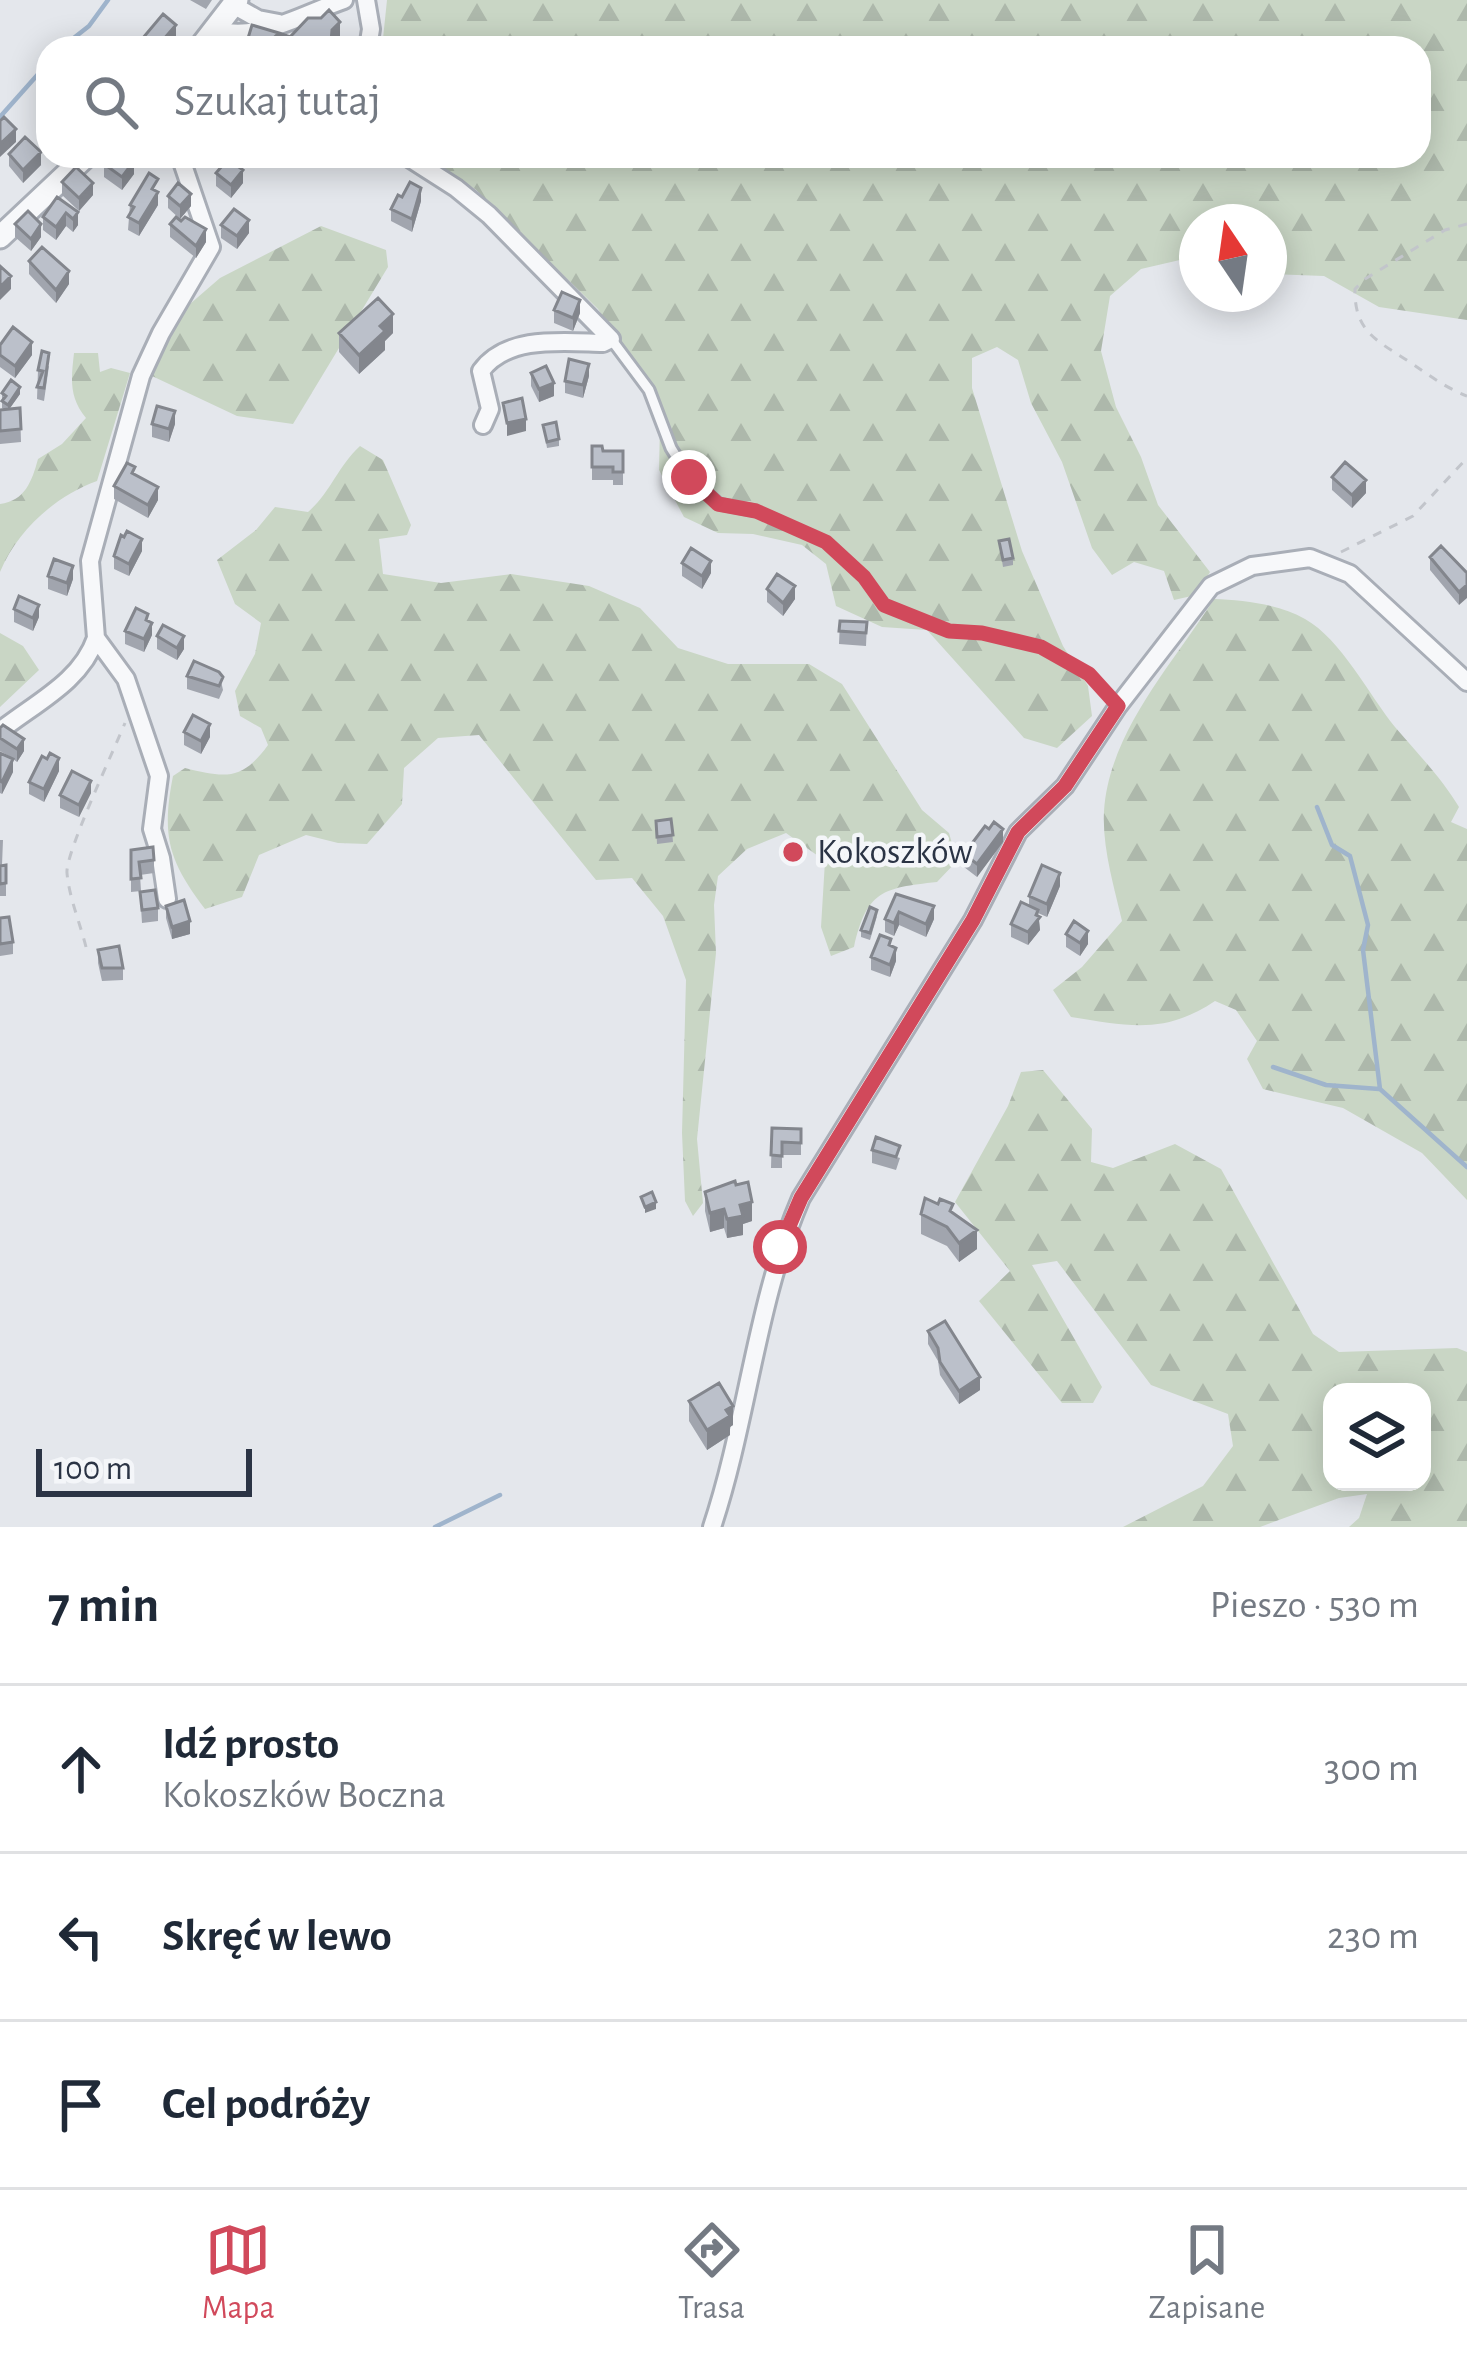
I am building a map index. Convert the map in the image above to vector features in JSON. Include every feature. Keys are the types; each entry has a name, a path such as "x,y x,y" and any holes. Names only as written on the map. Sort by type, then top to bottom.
{"street":[{"path":"216,30 236,36 258,33 344,0"},
{"path":"365,0 370,9 369,36"},
{"path":"211,36 235,3 258,19 280,23"},
{"path":"0,237 73,168"},
{"path":"0,731 69,681 88,661 96,638 90,561 111,476 141,376 160,333 211,247 184,168"},
{"path":"425,168 489,215 611,339 539,343 496,356 481,371 490,409 483,425"},
{"path":"712,1527 730,1472 780,1247 801,1198 973,920 1018,832 1065,786 1118,706 1211,586 1252,566 1310,559 1350,574 1467,682"},
{"path":"96,638 126,679 159,776 152,830 166,899"}],"lane":[{"path":"611,339 649,390 671,448 689,477 718,504 756,511"}],"path":[{"path":"1467,224 1445,230 1365,279 1355,290 1354,312 1379,346 1405,358 1441,386 1467,396"},
{"path":"1310,559 1343,552 1413,516 1467,458"},
{"path":"756,511 826,542 864,577 884,605 949,631 982,633 1041,647 1089,674 1118,706"},
{"path":"86,947 67,872 69,853 100,787 133,697"}],"green space":[{"path":"387,0 1467,0 1467,320 1379,307 1324,276 1287,275 1287,204 1179,204 1179,260 1141,269 1110,296 1101,351 1116,407 1158,505 1210,572 1196,595 1174,600 1164,571 1134,562 1112,575 1092,548 1062,462 1031,403 1018,360 997,347 972,358 972,388 1022,551 1063,646 1088,686 1092,716 1057,748 1024,738 927,630 882,627 836,606 826,564 802,545 753,534 718,533 684,517 659,470 660,424 642,369 622,348 598,309 475,189 440,168 1431,168 1431,36 383,36"},
{"path":"321,226 386,250 388,267 293,424 237,416 152,376 183,310 220,278"},
{"path":"74,353 98,353 100,372 111,368 130,373 97,481 39,517 16,543 0,572 0,504 21,494 38,459 62,444 86,418 72,388"},
{"path":"360,446 383,460 411,525 407,535 379,539 383,574 441,583 511,574 589,586 640,608 678,648 728,664 809,664 842,684 922,810 949,833 957,861 937,882 880,896 865,914 854,947 831,956 821,927 825,861 786,833 747,849 718,876 716,953 697,1139 703,1203 693,1216 685,1201 682,1133 686,980 663,916 632,878 596,880 479,735 438,738 404,768 402,804 367,844 306,835 259,855 242,897 205,909 176,862 168,832 173,776 185,768 232,774 250,765 268,745 261,728 240,716 235,691 255,654 261,623 235,604 217,560 256,530 275,507 308,512"},
{"path":"1214,599 1272,606 1318,628 1459,807 1451,822 1467,829 1467,1200 1422,1153 1343,1108 1263,1089 1247,1059 1257,1041 1236,1010 1215,1001 1162,1023 1111,1023 1071,1017 1053,990 1082,967 1122,921 1105,838 1108,782 1130,726"},
{"path":"0,633 23,646 39,670 0,707"},
{"path":"1043,1070 1092,1129 1091,1162 1113,1168 1175,1144 1221,1169 1313,1334 1339,1352 1457,1348 1467,1352 1467,1527 1349,1527 1359,1518 1367,1494 1339,1498 1260,1527 1123,1527 1203,1486 1233,1446 1228,1414 1151,1385 1057,1261 1032,1265 1102,1387 1093,1403 1062,1403 979,1301 1010,1271 955,1202 1008,1106 1021,1072"}],"building":[{"path":"329,10 340,22 332,36 291,36 308,18 321,18"},
{"path":"163,14 176,25 166,36 145,36"},
{"path":"252,25 279,33 276,36 249,36"},
{"path":"4,117 16,129 0,144 0,121"},
{"path":"25,137 36,147 36,157 23,170 9,154"},
{"path":"77,168 93,183 79,198 62,182"},
{"path":"220,168 243,170 231,185 216,173"},
{"path":"149,173 158,179 152,189 158,192 139,223 128,217 134,207 130,205"},
{"path":"410,182 421,188 412,219 391,209"},
{"path":"178,183 191,194 180,206 168,196"},
{"path":"57,197 78,212 73,219 66,213 56,227 43,217"},
{"path":"234,209 249,220 237,236 221,225"},
{"path":"28,211 41,224 31,239 15,224"},
{"path":"176,217 206,229 196,246 170,224"},
{"path":"42,247 69,271 56,290 29,261"},
{"path":"0,266 11,276 0,287"},
{"path":"562,292 580,300 573,318 554,310"},
{"path":"378,298 393,314 380,326 385,331 359,355 339,333"},
{"path":"13,327 32,342 15,366 0,355 0,345"},
{"path":"42,351 49,353 44,388 37,387 43,371 38,370"},
{"path":"569,359 589,364 583,385 565,381"},
{"path":"546,366 554,383 539,389 531,373"},
{"path":"11,380 20,387 8,405 2,393"},
{"path":"522,398 526,419 507,423 503,403"},
{"path":"157,406 175,411 169,429 152,424"},
{"path":"20,408 21,429 0,431 0,410"},
{"path":"556,422 559,439 547,442 543,425"},
{"path":"592,446 623,451 623,472 592,467"},
{"path":"1345,462 1366,480 1352,495 1332,477"},
{"path":"127,463 135,467 132,473 158,487 148,505 114,486"},
{"path":"127,531 142,539 129,564 114,556"},
{"path":"1009,539 1013,558 1003,560 999,541"},
{"path":"1441,546 1467,573 1467,585 1459,592 1430,557"},
{"path":"691,548 711,561 702,576 682,563"},
{"path":"54,559 73,566 67,583 48,576"},
{"path":"777,574 795,586 783,603 767,589"},
{"path":"19,596 39,605 33,618 14,609"},
{"path":"136,608 148,614 146,620 152,623 144,639 125,631"},
{"path":"840,621 867,622 866,633 839,631"},
{"path":"163,625 184,636 177,648 157,636"},
{"path":"194,661 219,672 223,677 219,686 187,676"},
{"path":"193,715 210,724 201,741 184,732"},
{"path":"3,725 24,739 17,749 0,738"},
{"path":"0,753 13,759 2,782 0,781"},
{"path":"50,753 59,758 44,789 29,782 42,756 47,759"},
{"path":"72,771 91,781 79,805 60,795"},
{"path":"671,819 673,835 657,837 656,821"},
{"path":"994,822 1003,829 977,864 964,854 985,826 989,829"},
{"path":"153,847 154,860 139,862 141,878 131,879 131,850"},
{"path":"6,865 6,883 0,884 0,866"},
{"path":"1042,865 1060,873 1047,904 1029,896"},
{"path":"155,890 158,908 142,910 140,892"},
{"path":"896,894 934,906 926,924 899,912 894,923 885,919"},
{"path":"184,900 190,921 172,927 166,906"},
{"path":"1021,902 1038,910 1040,917 1028,932 1011,924"},
{"path":"870,907 877,910 870,933 861,930"},
{"path":"9,917 13,942 0,944 0,918"},
{"path":"1074,921 1088,931 1080,943 1066,934"},
{"path":"880,935 891,939 889,945 896,948 890,965 871,957"},
{"path":"119,946 123,968 102,968 98,950"},
{"path":"772,1128 801,1129 801,1143 782,1142 782,1156 771,1155"},
{"path":"876,1137 900,1146 896,1157 872,1150"},
{"path":"735,1181 736,1185 748,1182 752,1202 740,1205 743,1216 727,1219 724,1209 710,1213 705,1192"},
{"path":"652,1192 656,1202 645,1207 641,1197"},
{"path":"925,1198 953,1204 950,1211 977,1230 959,1243 947,1227 921,1214"},
{"path":"945,1321 980,1377 959,1391 928,1331"},
{"path":"719,1383 733,1406 726,1410 730,1416 707,1430 689,1401"}],"waterway":[{"path":"76,36 108,0"},
{"path":"0,117 36,76"},
{"name":"Kokoszków","path":"1317,807 1332,845 1350,856 1368,925 1363,950 1380,1089 1467,1167"},
{"path":"1273,1067 1326,1085 1379,1089"},
{"path":"435,1527 500,1495"}],"place":[{"name":"Kokoszków","path":"793,852"}],"route":[{"path":"689,477 718,504 756,511 826,542 864,577 884,605 949,631 982,633 1041,647 1089,674 1118,706 1065,786 1018,832 973,920 801,1198 780,1247"}]}
